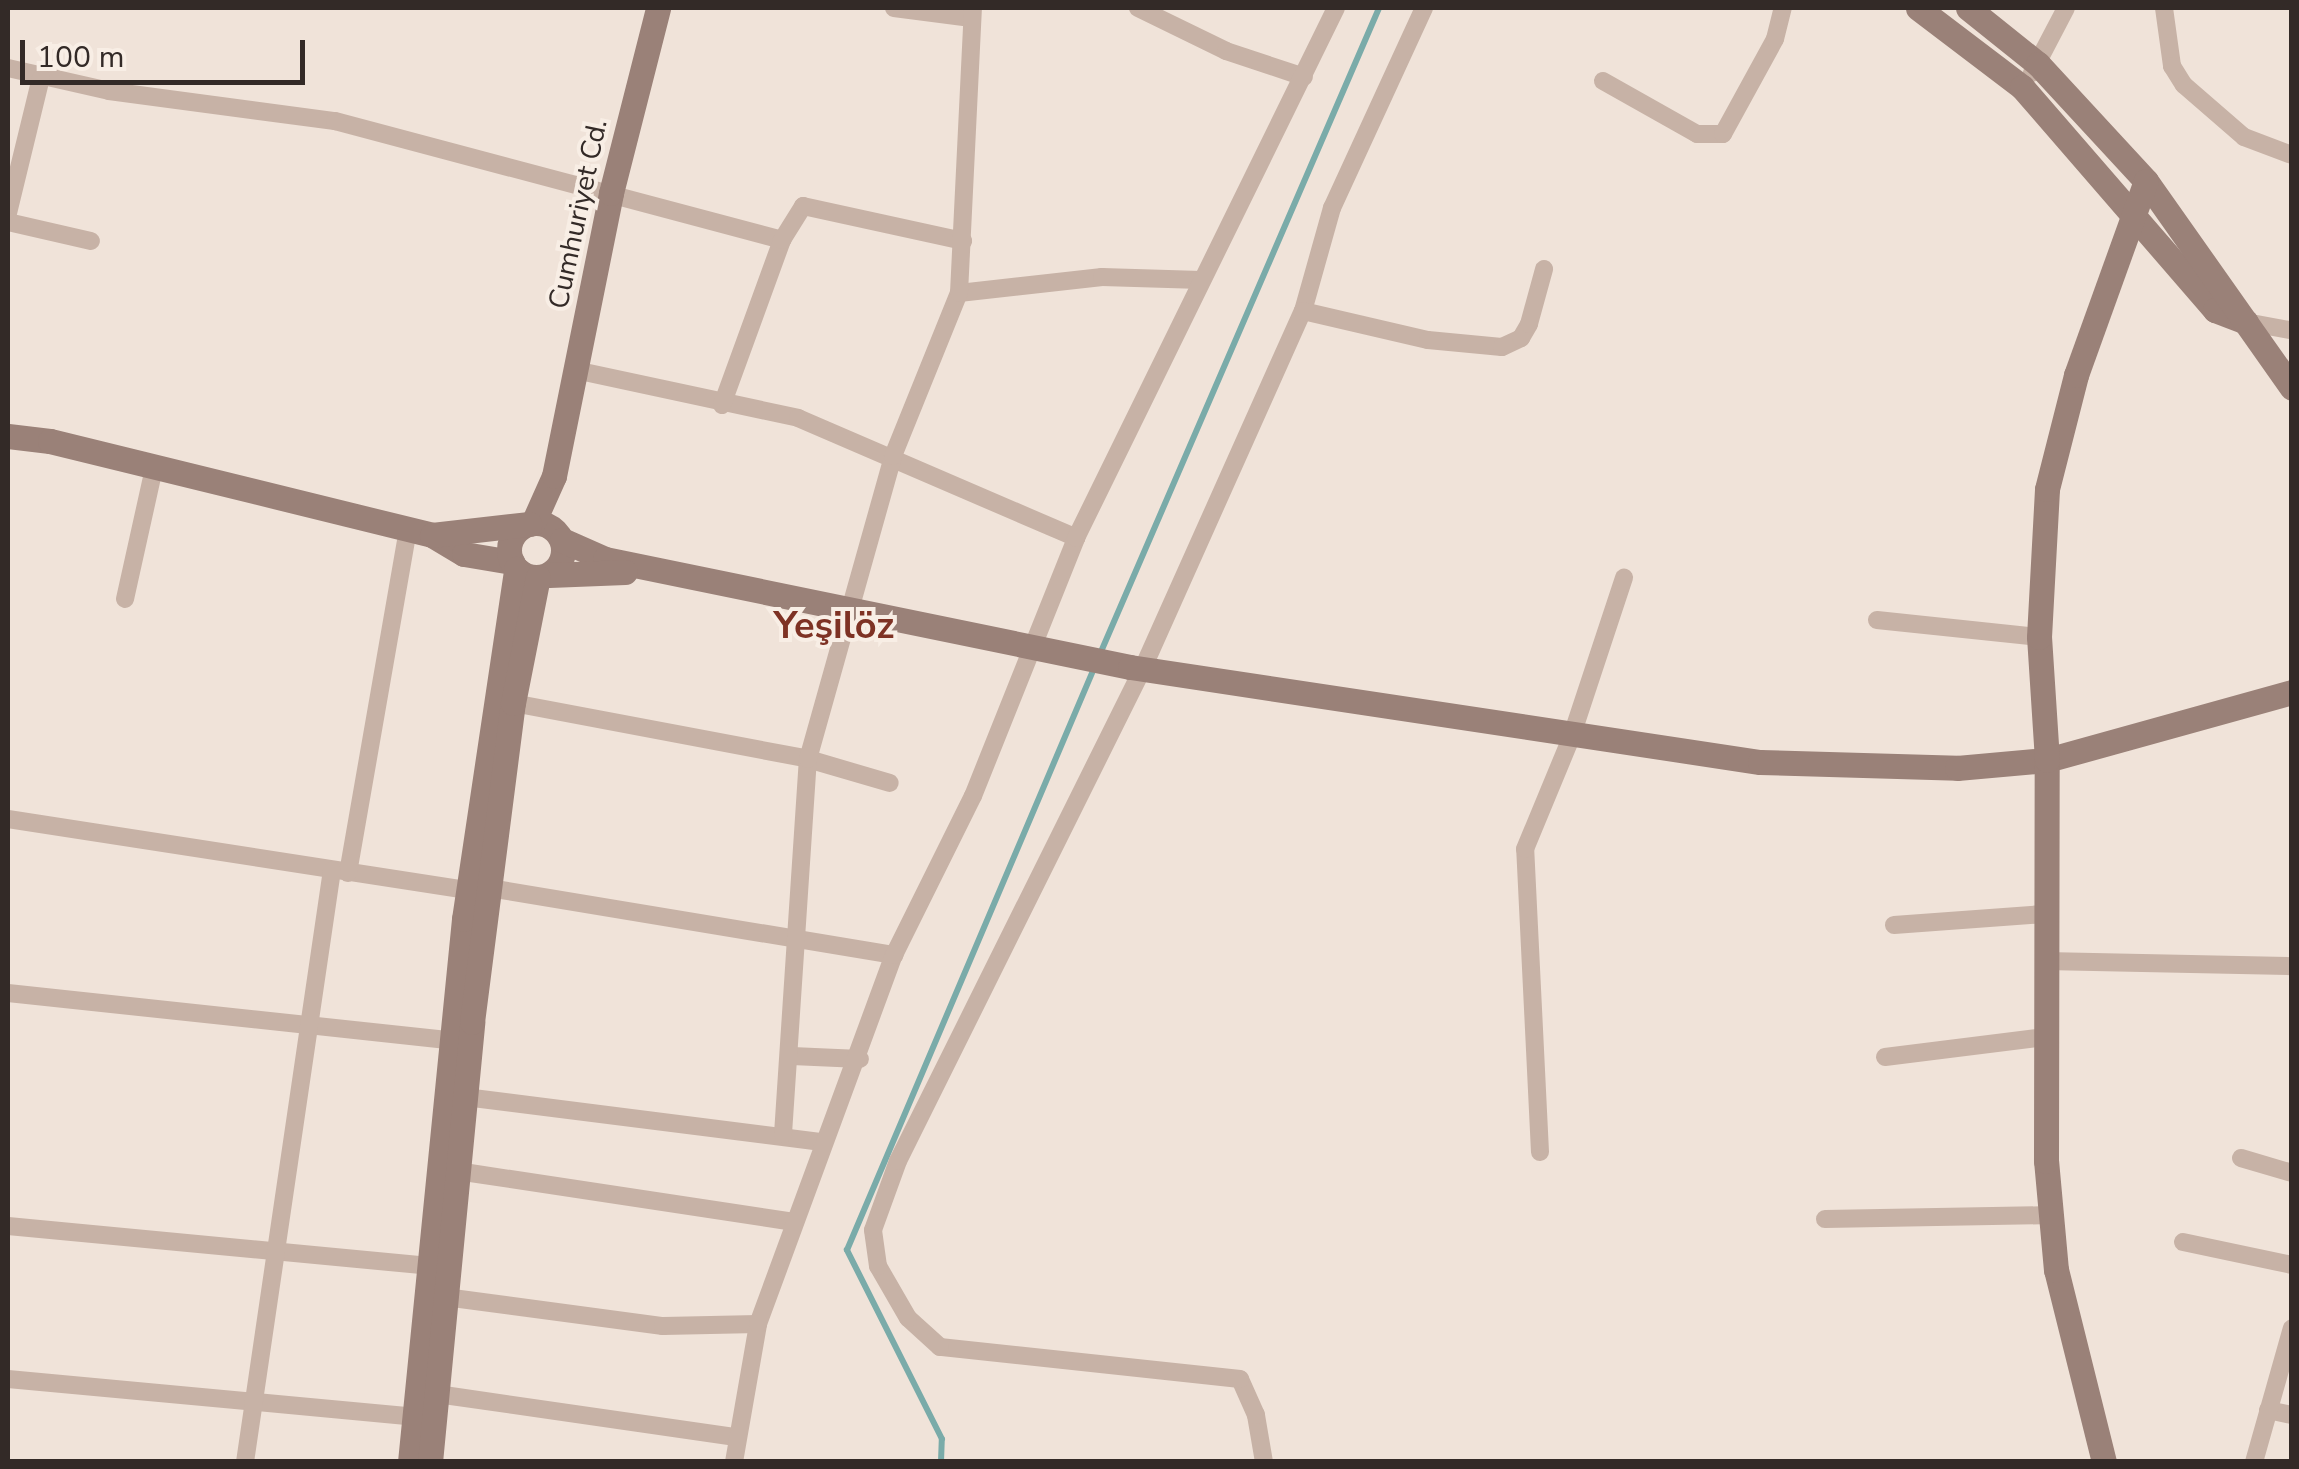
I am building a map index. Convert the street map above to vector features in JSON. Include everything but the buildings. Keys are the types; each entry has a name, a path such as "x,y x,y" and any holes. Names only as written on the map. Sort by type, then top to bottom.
{"street":[{"name":"Cumhuriyet Cd.","path":"561,434 610,193 658,8"},
{"path":"784,1134 792,1056 786,1029 808,759 893,456 959,294 972,13 894,8"},
{"path":"1138,8 1226,51 1304,78"},
{"path":"734,1462 758,1324 822,1142 860,1059 894,956 972,796 1076,538 1336,8"},
{"path":"1264,1462 1256,1415 1240,1379 940,1347 908,1318 878,1266 873,1230 887,1185 1137,668 1303,310 1332,208 1424,8"},
{"path":"1604,82 1697,134 1723,134 1775,39 1783,8"},
{"path":"1918,8 2022,86 2134,210 2215,310 2246,322 2291,329"},
{"path":"1968,8 2038,64 2146,181 2292,388"},
{"path":"2022,86 2038,64 2066,8"},
{"path":"2164,8 2172,66 2184,85 2244,137 2292,155"},
{"path":"8,68 41,78 335,120 782,240"},
{"path":"8,212 41,78"},
{"path":"2104,1462 2056,1270 2051,1215 2044,960 2046,760 2039,637 2047,489 2076,376 2146,181"},
{"path":"722,405 782,240 803,206 963,242"},
{"path":"8,222 91,241"},
{"path":"1303,310 1428,340 1502,347 1522,338 1544,270"},
{"path":"959,294 1102,277 1201,280"},
{"path":"576,370 722,405 798,418 1076,538"},
{"path":"430,1462 428,1410 450,1040 513,703 529,571 512,539 531,523 554,476 561,434"},
{"path":"529,571 563,557 561,434"},
{"path":"8,436 420,532 464,554 529,571 621,574 639,566"},
{"path":"125,599 154,468"},
{"path":"420,532 531,523 639,566 1137,668 1571,738 1760,762 1957,768 2046,760 2292,692"},
{"path":"245,1462 248,1402 276,1254 304,1024 420,532"},
{"path":"410,1462 428,1410 445,1297 438,1267 458,1171 479,889 529,571"},
{"path":"1540,1152 1524,849 1571,738 1624,578"},
{"path":"1878,620 2039,637"},
{"path":"513,703 808,759 890,783"},
{"path":"8,819 340,872 792,936 894,956"},
{"path":"1894,925 2044,914"},
{"path":"2044,960 2292,966"},
{"path":"8,993 450,1040"},
{"path":"1885,1057 2045,1037"},
{"path":"792,1056 860,1059"},
{"path":"465,1097 784,1134 822,1142"},
{"path":"2240,1158 2292,1174"},
{"path":"458,1171 794,1222"},
{"path":"1825,1220 2051,1215"},
{"path":"8,1226 438,1267"},
{"path":"2183,1242 2292,1265"},
{"path":"445,1297 663,1326 758,1324"},
{"path":"2254,1462 2292,1328"},
{"path":"8,1379 248,1402 428,1410 736,1438"},
{"path":"2268,1410 2292,1415"}],"waterway":[{"path":"1100,654 1379,8"},
{"path":"941,1462 942,1439 847,1250 1095,666"}],"district":[{"name":"Yeşilöz","path":"834,626"}]}
